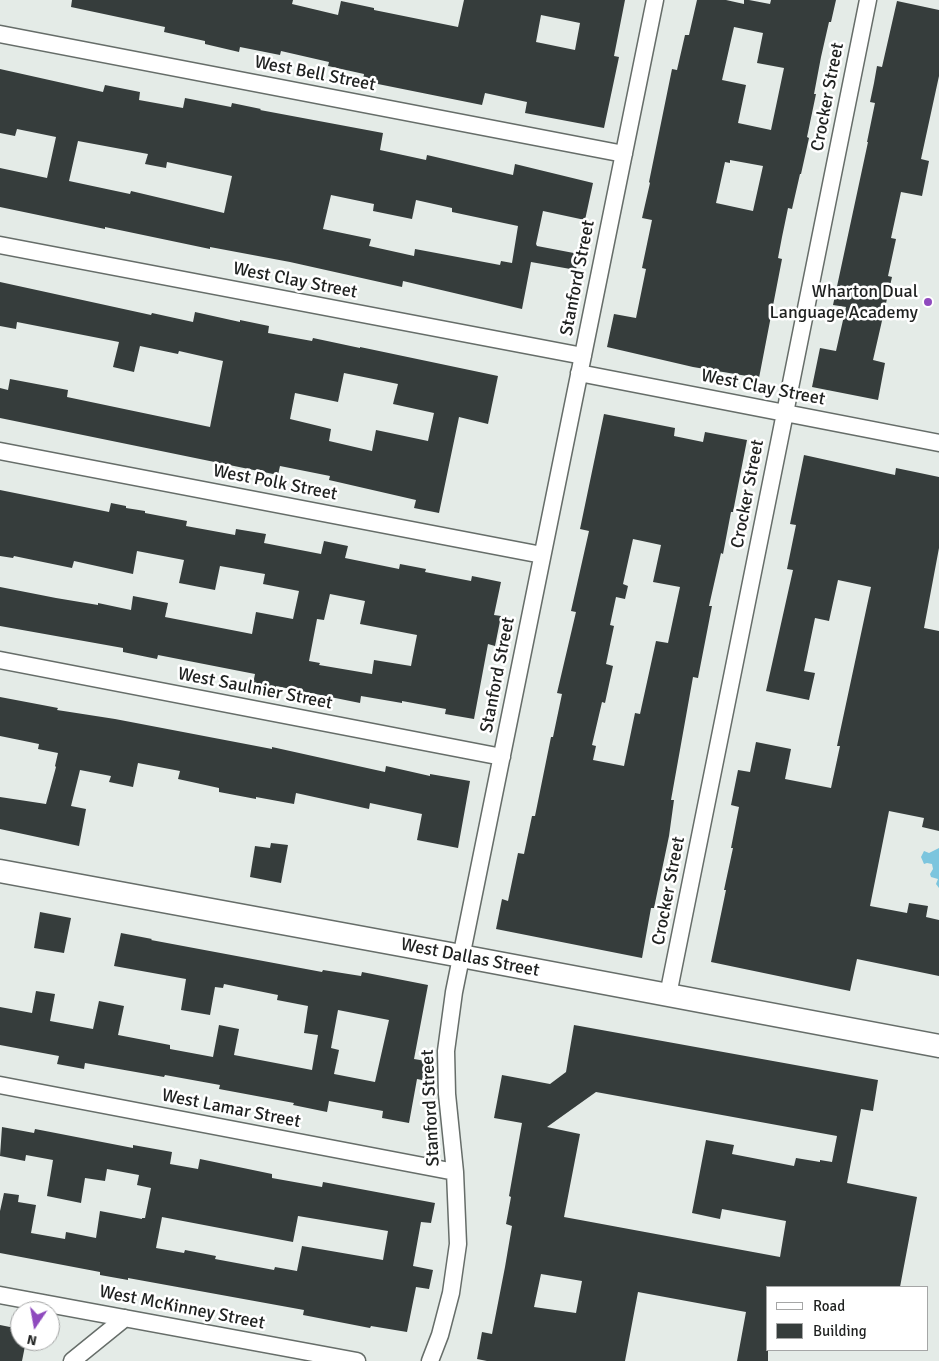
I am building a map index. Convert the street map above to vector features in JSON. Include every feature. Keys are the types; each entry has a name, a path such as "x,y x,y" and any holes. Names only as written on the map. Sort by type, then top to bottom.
{"main road":[{"name":"West Dallas Street","path":"0,871 939,1046"}],"street":[{"name":"Stanford Street","path":"430,1361 440,1335 451,1293 458,1244 455,1172 447,1094 446,1044 454,992 655,0"},
{"name":"Crocker Street","path":"668,995 868,0"},
{"name":"West Bell Street","path":"0,34 624,154"},
{"name":"West Clay Street","path":"0,245 583,356"},
{"name":"West Clay Street","path":"579,373 939,443"},
{"name":"West Polk Street","path":"0,451 542,555"},
{"name":"West Saulnier Street","path":"0,660 502,757"},
{"name":"West Lamar Street","path":"0,1085 455,1172"},
{"name":"West McKinney Street","path":"0,1295 357,1361"},
{"path":"72,1361 125,1318"}],"water":[{"path":"939,848 939,888 936,884 938,879 931,877 930,874 933,869 932,864 924,864 921,857 924,851 929,853"}],"building":[{"path":"72,0 293,0 292,4 338,15 341,1 374,8 374,10 458,27 464,0 625,0 614,56 619,57 604,128 525,113 527,102 485,93 482,105 363,81 364,74 328,66 329,62 281,51 280,55 240,47 239,52 205,44 205,41 164,32 165,27 71,7","holes":["541,15 580,23 575,50 536,42"]},
{"path":"697,0 726,0 744,4 744,0 749,0 770,4 771,0 836,0 821,57 807,137 809,138 801,174 792,209 788,208 782,237 778,258 782,259 759,378 693,367 607,347 614,314 636,318 646,269 642,268 652,220 642,218 672,69 677,70 685,35 689,35","holes":["734,27 763,33 757,63 784,68 771,130 738,123 746,85 722,80","730,160 763,166 753,211 716,203 725,162 730,163"]},
{"path":"897,1 939,10 939,76 921,159 929,161 922,196 901,192 891,238 896,239 888,276 892,277 873,360 885,363 878,400 812,387 820,348 836,351 846,307 833,305 868,142 875,103 870,102 877,66 882,67"},
{"path":"0,69 103,92 105,85 140,92 139,100 183,108 185,98 231,107 232,103 383,133 380,150 426,160 427,155 513,175 515,164 593,183 585,220 543,211 537,246 579,254 576,270 531,262 522,309 403,281 402,287 290,262 210,247 210,249 0,207 0,168 47,178 56,137 17,129 15,136 0,133","holes":["78,141 148,154 145,164 166,168 167,162 232,176 224,213 131,191 130,194 69,181","331,195 374,204 373,211 412,219 416,200 452,208 452,212 518,226 512,263 501,261 500,265 415,249 414,256 369,246 371,239 323,229"]},
{"path":"0,282 151,315 152,313 193,322 195,312 240,322 240,320 269,326 268,333 312,341 313,338 498,376 488,424 459,417 439,513 414,508 416,500 329,480 330,476 280,466 278,475 0,418 0,388 8,390 10,379 68,390 67,397 210,427 223,361 179,351 178,354 140,346 134,372 113,367 119,342 17,322 16,329 0,326","holes":["344,373 398,384 393,404 434,413 428,441 376,430 372,451 329,441 331,429 290,419 295,393 338,402"]},
{"path":"604,414 675,428 674,436 703,442 705,432 747,440 733,512 731,512 723,554 721,553 709,606 712,606 698,678 693,677 671,800 674,800 669,836 654,908 651,908 642,958 496,929 502,899 508,901 518,853 524,854 532,816 535,816 551,737 553,737 562,694 557,693 576,612 571,611 589,531 580,529","holes":["633,539 661,545 653,582 680,587 668,643 656,641 640,714 635,713 624,766 593,760 596,746 592,745 602,702 605,703 613,666 606,664 614,626 610,625 616,597 625,599 628,586 623,584"]},
{"path":"804,455 895,475 896,468 939,477 939,548 924,628 939,631 939,831 922,827 924,818 889,811 870,906 907,913 909,903 928,906 926,917 939,920 939,976 857,959 850,991 711,962 726,890 724,890 739,807 731,805 738,770 750,772 756,742 791,749 785,779 831,788 840,746 837,746 871,587 838,580 829,621 815,618 804,671 815,673 809,700 766,691 793,570 787,569 796,525 790,524"},
{"path":"0,490 109,512 111,503 145,511 145,513 187,521 186,526 235,535 236,529 266,534 264,543 321,554 324,541 348,546 345,558 399,569 400,564 426,569 425,572 471,581 472,576 501,582 494,615 501,616 495,646 488,644 474,719 445,714 446,709 402,701 402,703 361,696 360,703 276,686 276,688 253,684 255,674 158,655 157,659 123,652 123,648 0,626 0,587 131,610 133,596 168,603 165,617 252,634 256,612 293,619 299,591 263,584 265,574 220,566 215,590 179,583 184,560 137,551 133,574 74,561 72,568 14,556 13,558 0,556","holes":["330,594 365,601 360,624 417,635 411,666 374,660 372,674 319,665 320,663 309,661 317,619 324,620"]},
{"path":"0,697 58,708 57,710 272,749 272,747 385,772 386,766 430,776 430,774 470,781 458,848 417,840 422,814 370,803 369,809 296,793 294,804 256,797 256,799 219,792 219,788 178,779 180,771 138,763 133,787 109,782 111,776 80,770 71,806 86,809 79,846 0,829 0,797 46,804 58,753 38,749 39,744 0,736"},
{"path":"271,843 288,845 281,883 250,877 255,846 270,848"},
{"path":"40,912 71,918 64,953 34,948"},
{"path":"121,933 322,972 323,970 361,976 362,972 428,985 414,1059 426,1061 422,1080 417,1079 409,1123 382,1118 383,1111 329,1101 327,1112 293,1105 294,1103 219,1089 220,1085 165,1075 164,1077 85,1063 84,1069 57,1064 59,1056 0,1045 0,1007 32,1013 36,991 55,994 50,1021 93,1029 99,1001 124,1006 118,1035 170,1045 170,1049 213,1057 219,1025 239,1029 234,1055 312,1070 318,1035 304,1033 308,1006 277,1000 278,995 224,984 223,988 215,987 210,1015 181,1010 186,979 114,966","holes":["338,1010 389,1020 375,1082 334,1074 339,1050 331,1048"]},
{"path":"574,1025 878,1080 873,1111 861,1109 847,1183 917,1197 900,1286 766,1286 766,1351 768,1351 768,1361 737,1361 746,1312 638,1292 625,1361 487,1361 477,1359 482,1332 492,1334 505,1267 512,1226 506,1224 511,1197 509,1196 522,1123 494,1118 502,1075 550,1084 566,1072","holes":["596,1092 837,1136 832,1162 796,1158 794,1166 732,1154 734,1145 706,1140 692,1213 720,1219 722,1209 786,1221 780,1257 564,1217 580,1134 547,1127","541,1274 582,1281 576,1313 534,1307"]},
{"path":"2,1127 34,1133 35,1129 133,1148 133,1145 172,1152 170,1164 198,1169 200,1159 272,1174 272,1178 322,1187 323,1182 435,1203 431,1223 421,1222 413,1266 433,1270 429,1289 416,1287 407,1332 339,1322 303,1315 304,1310 128,1278 128,1280 100,1275 100,1272 0,1253 0,1211 4,1193 19,1195 18,1202 36,1205 31,1233 65,1239 66,1232 96,1238 100,1211 145,1218 151,1188 137,1185 139,1175 107,1169 105,1181 85,1178 81,1203 47,1196 53,1160 26,1155 25,1161 0,1156","holes":["298,1216 388,1231 383,1260 302,1246 297,1271 275,1267 274,1270 215,1259 216,1256 185,1250 184,1253 156,1248 162,1217 293,1242"]},
{"path":"0,1325 10,1327 10,1351 24,1351 22,1361 0,1361"}],"place":[{"name":"Wharton Dual Language Academy","path":"928,302"}]}
